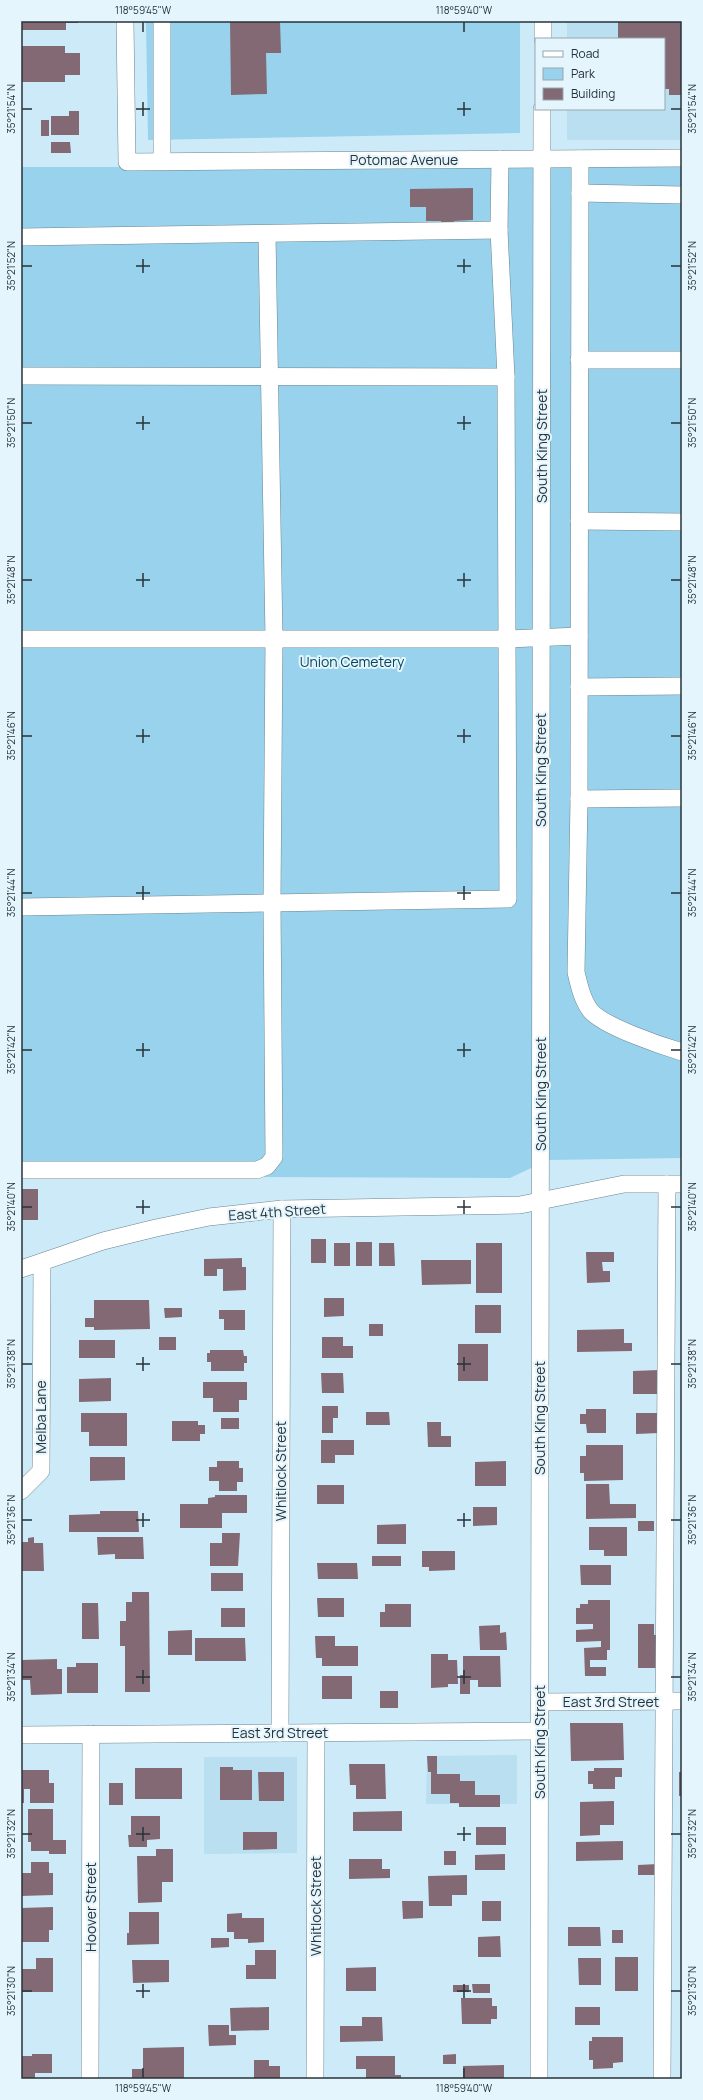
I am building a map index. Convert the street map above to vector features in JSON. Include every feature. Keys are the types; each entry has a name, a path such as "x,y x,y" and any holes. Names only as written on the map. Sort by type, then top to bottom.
{"street":[{"name":"Potomac Avenue","path":"125,21 127,162 682,158"},
{"path":"162,21 162,161"},
{"path":"543,21 543,38"},
{"name":"South King Street","path":"539,2079 542,110"},
{"path":"21,907 508,899 506,377 499,230 500,159"},
{"path":"580,159 579,799 576,972 582,993 591,1011 618,1029 682,1052"},
{"path":"580,193 682,195"},
{"path":"21,237 499,230"},
{"path":"21,1170 258,1170 267,1166 274,1157 272,903 274,638 268,377 267,234"},
{"path":"579,360 682,360"},
{"path":"21,376 506,377"},
{"path":"579,521 682,522"},
{"path":"21,639 506,639 579,636"},
{"path":"579,687 682,686"},
{"path":"579,799 682,798"},
{"name":"East 4th Street","path":"21,1269 103,1242 156,1228 209,1218 282,1209 520,1205 624,1184 674,1184"},
{"path":"662,2079 664,1702 674,1184"},
{"name":"Whitlock Street","path":"280,1733 282,1209"},
{"name":"Melba Lane","path":"21,1490 41,1471 42,1263"},
{"name":"East 3rd Street","path":"540,1702 682,1701"},
{"name":"East 3rd Street","path":"21,1735 540,1731"},
{"name":"Whitlock Street","path":"315,2079 316,1733"},
{"name":"Hoover Street","path":"90,2079 92,1734"}],"shaded area":[{"path":"567,21 682,21 682,140 567,140 567,110 665,110 665,38 567,38"},
{"path":"517,1755 517,1804 426,1804 427,1756"},
{"path":"204,1757 297,1757 297,1853 204,1854"}],"green space":[{"path":"146,21 520,21 520,133 148,140"},
{"name":"Union Cemetery","path":"21,167 682,167 682,1158 548,1160 510,1178 21,1176"}],"building":[{"path":"21,21 78,21 78,23 66,23 66,30 21,30"},
{"path":"230,21 280,21 281,53 266,53 267,94 231,95"},
{"path":"618,21 682,21 682,95 669,95 669,89 665,89 665,38 618,38"},
{"path":"21,46 65,46 65,53 80,53 80,75 65,75 65,82 21,82"},
{"path":"69,111 79,111 79,135 51,135 51,116 69,116"},
{"path":"41,120 49,120 49,136 41,136"},
{"path":"51,142 70,142 71,153 51,153"},
{"path":"473,188 473,220 454,221 454,226 441,226 441,221 426,221 426,207 410,207 410,189"},
{"path":"21,1189 38,1189 38,1220 21,1220"},
{"path":"311,1239 326,1239 326,1263 311,1263"},
{"path":"356,1242 372,1242 372,1266 356,1266"},
{"path":"334,1243 350,1243 350,1266 334,1266"},
{"path":"379,1243 394,1243 395,1266 379,1266"},
{"path":"476,1243 502,1243 502,1293 476,1293"},
{"path":"586,1252 614,1252 614,1262 602,1262 603,1271 610,1271 610,1282 587,1283"},
{"path":"242,1258 242,1267 246,1267 246,1290 223,1291 223,1269 217,1269 217,1276 204,1276 204,1259"},
{"path":"421,1260 471,1260 471,1284 422,1285"},
{"path":"324,1298 344,1298 344,1316 324,1317"},
{"path":"94,1300 149,1300 150,1329 94,1330 94,1327 85,1327 85,1318 94,1318"},
{"path":"475,1305 501,1305 501,1333 475,1333"},
{"path":"164,1308 182,1308 182,1317 165,1318"},
{"path":"219,1310 245,1310 245,1330 224,1330 224,1319 219,1319"},
{"path":"369,1324 383,1324 383,1336 369,1336"},
{"path":"624,1329 624,1343 632,1343 632,1351 577,1352 577,1330"},
{"path":"159,1337 176,1337 176,1350 159,1350"},
{"path":"322,1337 343,1337 343,1346 353,1346 353,1358 322,1358"},
{"path":"79,1340 115,1340 115,1358 79,1358"},
{"path":"458,1344 488,1344 488,1381 458,1381"},
{"path":"210,1350 243,1350 244,1356 247,1356 247,1363 244,1363 244,1371 211,1371 211,1362 207,1362 207,1353 210,1353"},
{"path":"659,1370 660,1394 633,1394 633,1371"},
{"path":"321,1373 343,1373 344,1393 322,1393"},
{"path":"111,1378 111,1401 79,1402 79,1379"},
{"path":"203,1382 247,1382 247,1400 239,1400 239,1412 213,1412 213,1398 203,1398"},
{"path":"322,1406 338,1406 338,1418 333,1418 333,1433 322,1433"},
{"path":"586,1409 606,1409 606,1433 587,1433 586,1424 580,1424 580,1414 586,1414"},
{"path":"366,1412 389,1412 390,1425 366,1425"},
{"path":"81,1413 127,1413 127,1446 89,1446 89,1432 81,1432"},
{"path":"636,1413 659,1413 659,1433 636,1434"},
{"path":"221,1418 239,1418 239,1429 221,1429"},
{"path":"172,1421 198,1421 198,1425 205,1425 205,1434 200,1434 200,1441 172,1441"},
{"path":"427,1422 441,1422 441,1436 451,1436 451,1447 428,1447"},
{"path":"321,1440 354,1440 354,1455 335,1455 335,1463 321,1463"},
{"path":"586,1445 623,1445 623,1480 584,1481 584,1473 580,1473 580,1456 586,1456"},
{"path":"90,1457 125,1457 125,1480 90,1481"},
{"path":"217,1461 239,1461 239,1468 243,1468 243,1482 237,1482 237,1491 219,1491 219,1481 209,1481 209,1467 217,1467"},
{"path":"506,1461 506,1486 475,1486 475,1462"},
{"path":"586,1484 609,1484 610,1504 636,1504 636,1518 586,1519"},
{"path":"317,1485 344,1485 344,1504 317,1504"},
{"path":"215,1495 247,1495 247,1513 222,1513 222,1528 180,1528 180,1504 208,1504 208,1498 215,1497"},
{"path":"473,1507 497,1507 497,1525 473,1526"},
{"path":"100,1511 138,1511 139,1532 69,1532 69,1515 100,1514"},
{"path":"638,1521 654,1521 654,1531 638,1531"},
{"path":"406,1524 406,1544 377,1544 377,1525"},
{"path":"589,1527 627,1527 627,1556 604,1556 604,1550 589,1550"},
{"path":"222,1533 240,1533 238,1566 210,1566 210,1543 222,1543"},
{"path":"34,1537 34,1543 43,1543 44,1571 21,1571 21,1542 28,1542 28,1538"},
{"path":"97,1537 143,1537 144,1559 115,1559 115,1554 98,1555"},
{"path":"422,1551 455,1551 455,1570 429,1571 429,1567 422,1567"},
{"path":"372,1556 401,1556 401,1566 372,1566"},
{"path":"317,1563 357,1563 358,1579 318,1579"},
{"path":"580,1565 611,1565 611,1585 581,1585"},
{"path":"211,1573 243,1573 243,1591 211,1591"},
{"path":"132,1592 149,1592 150,1692 125,1692 125,1646 120,1646 120,1621 126,1621 126,1602 132,1602"},
{"path":"317,1598 344,1598 344,1617 318,1617"},
{"path":"588,1600 610,1600 610,1650 607,1650 607,1660 590,1660 590,1667 606,1667 606,1676 585,1676 584,1648 601,1647 601,1641 576,1642 576,1630 593,1629 593,1624 576,1624 576,1608 580,1608 580,1604 588,1604"},
{"path":"82,1603 98,1603 99,1639 82,1639"},
{"path":"385,1604 411,1604 411,1627 380,1627 380,1612 385,1612"},
{"path":"221,1608 245,1608 245,1627 221,1627"},
{"path":"638,1624 654,1624 654,1635 659,1635 659,1668 638,1668"},
{"path":"500,1625 500,1633 506,1632 507,1650 480,1650 479,1626"},
{"path":"192,1630 192,1655 168,1655 168,1631"},
{"path":"315,1636 335,1636 335,1646 358,1646 358,1666 322,1666 322,1658 316,1658"},
{"path":"195,1638 245,1638 246,1661 195,1661"},
{"path":"431,1654 448,1654 448,1660 457,1660 458,1684 448,1684 448,1687 431,1688"},
{"path":"463,1656 500,1656 501,1687 478,1687 478,1680 470,1680 470,1694 460,1694 460,1675 463,1675"},
{"path":"57,1659 57,1669 62,1669 62,1694 31,1695 30,1680 21,1680 21,1660"},
{"path":"76,1663 98,1663 98,1693 67,1693 67,1667 76,1667"},
{"path":"322,1676 352,1676 352,1699 322,1699"},
{"path":"380,1691 398,1691 398,1708 380,1708"},
{"path":"570,1723 623,1723 624,1760 571,1761"},
{"path":"427,1756 437,1756 437,1774 460,1774 460,1781 475,1781 475,1795 500,1795 500,1807 459,1807 459,1803 450,1803 450,1794 431,1794 431,1772 428,1772"},
{"path":"349,1764 385,1764 386,1799 356,1799 356,1785 350,1785"},
{"path":"220,1767 233,1767 233,1770 252,1770 252,1800 220,1800"},
{"path":"135,1768 182,1768 182,1799 135,1799"},
{"path":"594,1768 622,1768 622,1777 615,1777 615,1789 593,1789 593,1784 588,1784 588,1771 594,1771"},
{"path":"21,1770 49,1770 49,1783 54,1783 54,1803 30,1803 30,1789 24,1789 24,1803 21,1803"},
{"path":"258,1772 284,1772 284,1801 259,1801"},
{"path":"679,1772 682,1772 682,1796 679,1796"},
{"path":"109,1783 123,1783 123,1805 109,1805"},
{"path":"614,1801 614,1825 600,1825 600,1835 580,1836 580,1802"},
{"path":"28,1809 53,1809 53,1840 66,1840 66,1854 49,1854 49,1851 31,1851 31,1842 28,1842"},
{"path":"402,1811 402,1831 353,1831 353,1812"},
{"path":"131,1816 160,1816 160,1839 147,1840 147,1847 129,1847 128,1835 131,1835"},
{"path":"476,1827 506,1827 506,1845 476,1845"},
{"path":"243,1832 277,1832 277,1849 243,1850"},
{"path":"623,1841 623,1860 576,1861 576,1842"},
{"path":"156,1849 173,1849 173,1882 162,1882 162,1902 138,1903 137,1856 156,1856"},
{"path":"444,1851 456,1851 456,1865 444,1865"},
{"path":"505,1854 505,1870 475,1870 475,1855"},
{"path":"349,1859 382,1859 382,1869 390,1869 390,1878 349,1879"},
{"path":"31,1862 49,1862 49,1873 53,1873 53,1895 21,1896 21,1873 31,1873"},
{"path":"658,1864 658,1875 638,1875 638,1865"},
{"path":"467,1875 467,1895 452,1895 452,1906 429,1906 428,1876"},
{"path":"402,1901 423,1901 423,1918 403,1919"},
{"path":"482,1901 501,1901 501,1921 482,1921"},
{"path":"53,1907 53,1930 49,1930 49,1942 21,1942 21,1908"},
{"path":"129,1912 159,1912 159,1944 127,1945 127,1933 129,1933"},
{"path":"242,1913 242,1918 264,1918 264,1942 248,1943 248,1939 234,1939 234,1932 227,1932 227,1914"},
{"path":"568,1927 600,1927 601,1946 568,1946"},
{"path":"612,1930 623,1930 623,1943 612,1943"},
{"path":"500,1936 501,1957 478,1957 478,1937"},
{"path":"211,1938 229,1938 229,1947 211,1948"},
{"path":"255,1950 276,1950 276,1979 246,1979 246,1965 255,1965"},
{"path":"615,1957 638,1957 638,1991 615,1991"},
{"path":"36,1958 53,1958 53,1992 22,1992 22,1969 36,1969"},
{"path":"578,1958 601,1958 601,1985 579,1985"},
{"path":"132,1960 169,1960 169,1982 133,1983"},
{"path":"376,1967 376,1991 346,1991 346,1968"},
{"path":"472,1984 490,1984 490,1993 473,1993"},
{"path":"453,1985 469,1985 469,1992 453,1992"},
{"path":"461,1998 492,1998 492,2006 497,2006 497,2019 491,2019 491,2024 462,2024"},
{"path":"269,2007 269,2030 231,2031 230,2008"},
{"path":"575,2007 600,2007 600,2025 575,2025"},
{"path":"362,2017 382,2017 383,2041 340,2042 340,2026 362,2026"},
{"path":"208,2025 229,2025 229,2035 236,2035 236,2045 209,2046"},
{"path":"592,2037 623,2037 623,2062 613,2063 613,2068 593,2069 593,2060 589,2060 589,2041 592,2041"},
{"path":"184,2047 184,2079 132,2079 132,2069 143,2069 143,2048"},
{"path":"32,2054 52,2054 52,2073 35,2073 35,2079 21,2079 21,2056 32,2056"},
{"path":"456,2054 456,2064 443,2064 443,2055"},
{"path":"356,2056 395,2056 395,2075 401,2075 401,2079 366,2079 366,2069 356,2069"},
{"path":"254,2060 269,2060 269,2066 280,2066 280,2079 254,2079"},
{"path":"504,2065 504,2079 463,2079 463,2066"}]}
